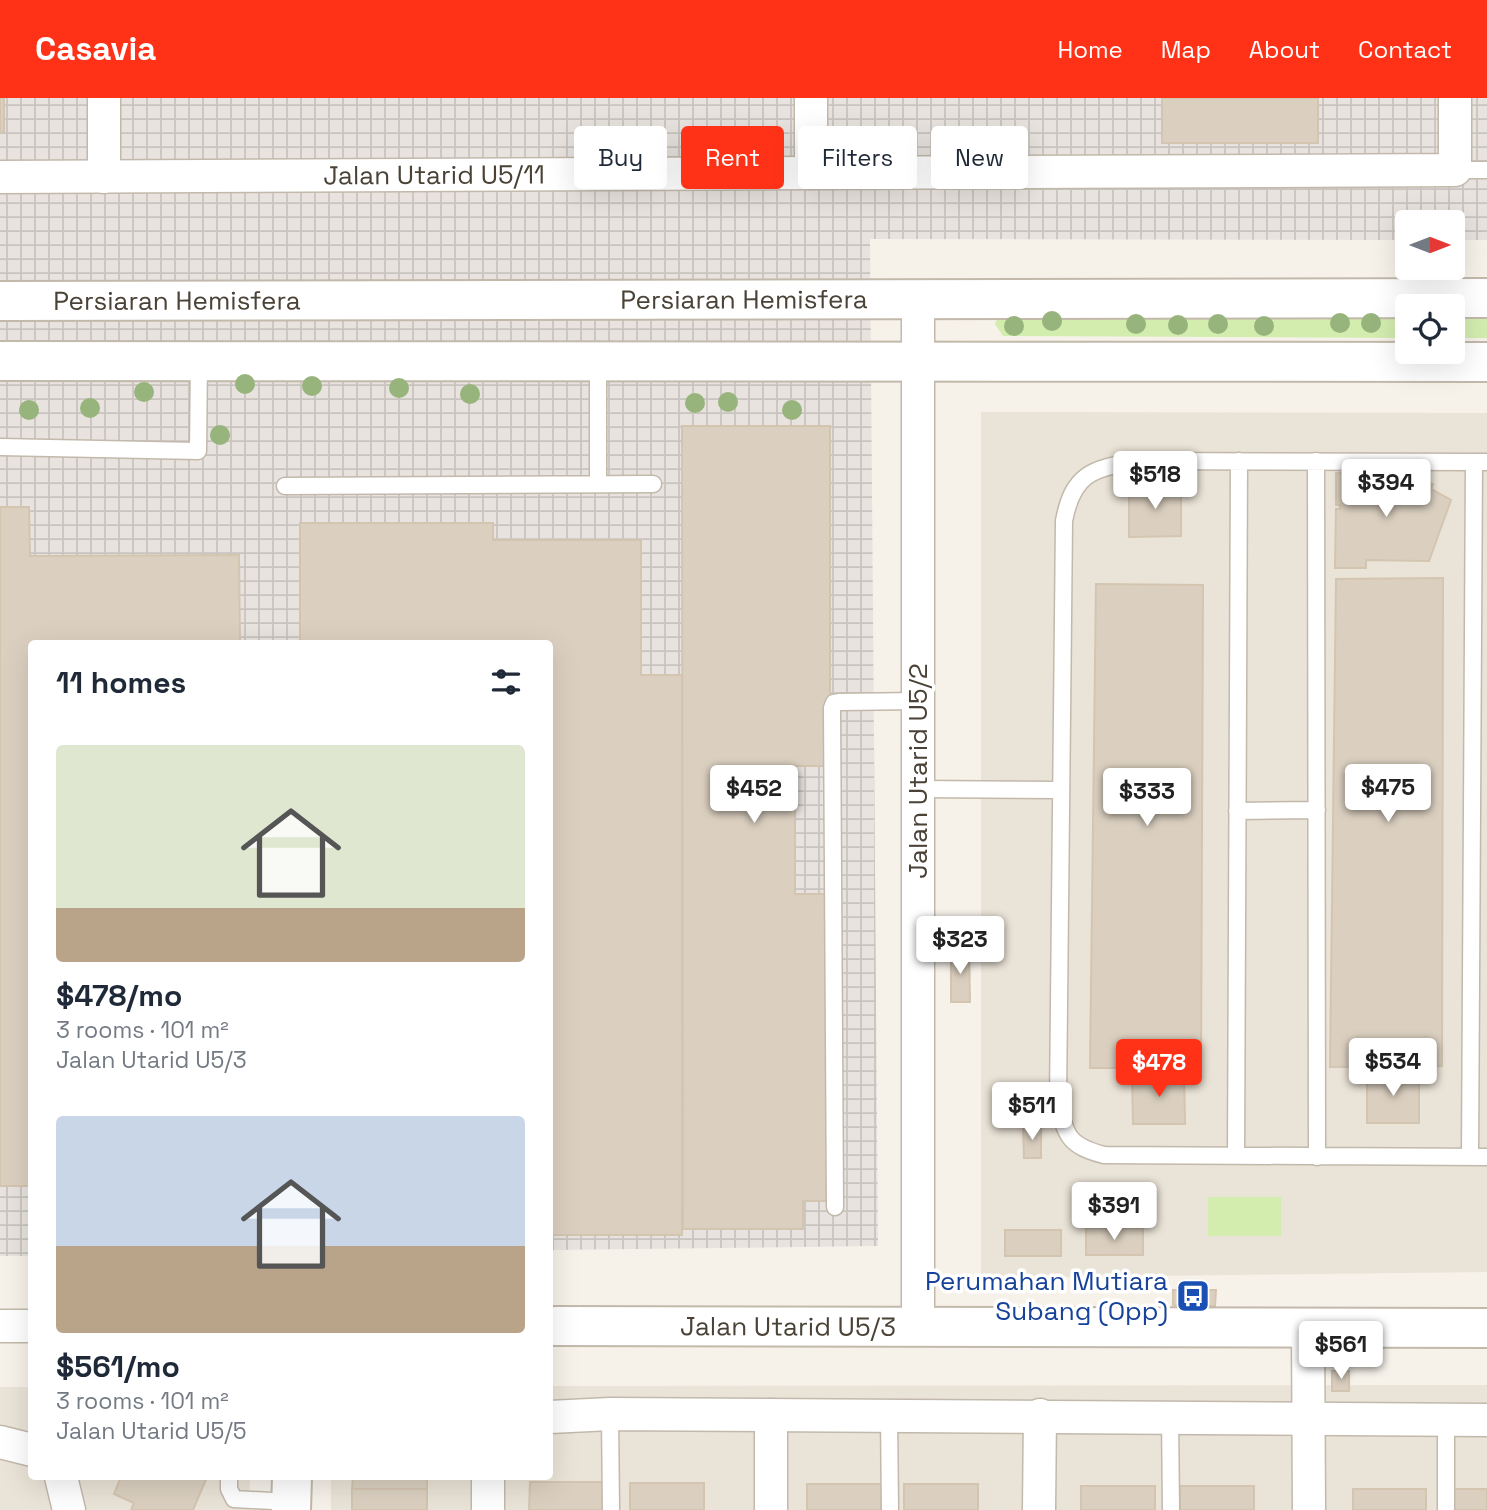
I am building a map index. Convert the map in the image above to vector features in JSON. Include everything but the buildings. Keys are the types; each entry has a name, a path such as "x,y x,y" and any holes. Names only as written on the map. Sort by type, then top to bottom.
{"street":[{"path":"104,98 104,177"},
{"path":"811,98 811,126"},
{"path":"1455,98 1455,170"},
{"name":"Jalan Utarid U5/11","path":"917,173 1455,170"},
{"name":"Jalan Utarid U5/11","path":"0,177 798,173"},
{"name":"Persiaran Hemisfera","path":"0,301 1487,298"},
{"name":"Jalan Utarid U5/2","path":"918,300 918,1326"},
{"path":"0,361 1487,362"},
{"path":"0,1326 28,1326"},
{"name":"Jalan Utarid U5/3","path":"553,1326 1487,1328"},
{"path":"1308,1326 1309,1510"},
{"path":"771,1415 771,1510"},
{"path":"1039,1510 1040,1415"},
{"path":"553,1416 1170,1415 1487,1420"},
{"path":"0,1442 28,1449"},
{"path":"62,1480 69,1510"},
{"path":"488,1480 488,1510"}],"lane":[{"path":"1455,170 1487,170"},
{"path":"0,447 198,451 199,361"},
{"path":"598,361 598,483"},
{"path":"1469,1157 1479,814 1480,462 1136,461 1106,467 1081,480 1069,495 1064,521 1058,1101 1063,1124 1080,1149 1104,1155 1317,1157 1469,1157 1487,1157"},
{"path":"1236,1156 1239,461"},
{"path":"1316,461 1317,1157"},
{"path":"285,486 653,484"},
{"path":"835,1207 832,708 834,703 839,702 918,701"},
{"path":"918,789 1061,790"},
{"path":"1237,811 1317,810"},
{"path":"610,1414 611,1510"},
{"path":"889,1415 890,1510"},
{"path":"1170,1415 1171,1510"},
{"path":"1446,1420 1446,1510"},
{"path":"229,1480 229,1489 234,1499 291,1496"}],"shaded area":[{"path":"0,98 1487,98 1487,240 1465,240 1465,210 1395,210 1395,240 870,239 878,1246 553,1250 553,640 28,640 28,1256 0,1256"},
{"path":"981,412 1487,413 1487,1272 981,1278"},
{"path":"1487,1385 1487,1510 331,1510 331,1480 553,1480 553,1386"},
{"path":"0,1387 28,1387 28,1480 250,1480 249,1510 0,1510"}],"green space":[{"path":"1395,314 1395,338 1003,336 995,324 998,317"},
{"path":"1465,314 1487,314 1487,338 1465,338"},
{"path":"1208,1197 1281,1197 1281,1236 1208,1236"}],"place":[{"name":"Perumahan Mutiara Subang (Opp)","path":"1193,1296"}]}
